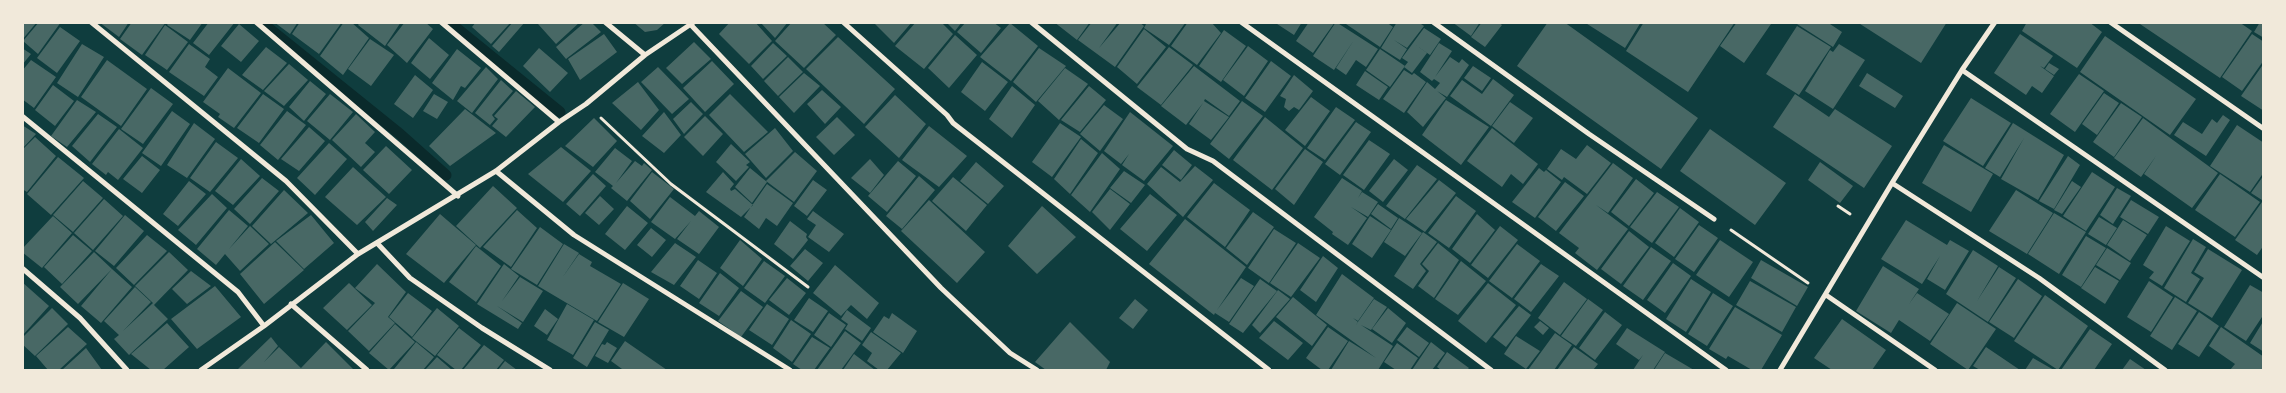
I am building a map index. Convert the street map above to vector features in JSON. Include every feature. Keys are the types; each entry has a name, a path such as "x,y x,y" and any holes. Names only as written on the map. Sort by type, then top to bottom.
{"street":[{"path":"91,22 286,180 358,254"},
{"path":"256,22 458,196"},
{"path":"441,22 559,122"},
{"path":"605,22 645,55"},
{"path":"843,22 947,115 953,123 1269,370"},
{"path":"1031,22 1187,149 1213,161 1491,370"},
{"path":"1241,22 1726,370"},
{"path":"1433,22 1589,134 1714,219"},
{"path":"1780,370 1892,182 1962,70 1995,22"},
{"path":"2110,22 2264,129"},
{"path":"201,370 208,369 358,254 458,196 496,171 559,122 586,104 645,55 692,24 941,288 1010,353 1037,370"},
{"path":"1962,70 2264,278"},
{"path":"22,116 238,292 264,326"},
{"path":"496,171 574,235 790,370"},
{"path":"1892,182 2039,278 2165,370"},
{"path":"377,243 410,278 482,328 550,370"},
{"path":"22,268 80,318 127,370"},
{"path":"1826,295 1935,370"},
{"path":"291,304 366,370"}],"path":[{"path":"586,104 671,184 808,287"},
{"path":"1714,219 1826,295"}],"building":[{"path":"22,22 37,22 22,40"},
{"path":"39,22 61,22 38,54 23,41"},
{"path":"99,22 129,22 119,37"},
{"path":"132,22 166,22 142,55 120,39"},
{"path":"169,22 203,22 190,40 167,25"},
{"path":"209,22 235,22 209,55 193,43"},
{"path":"274,22 298,22 290,34"},
{"path":"300,22 342,22 319,54 292,34"},
{"path":"344,22 351,22 369,38 343,75 320,56"},
{"path":"360,22 401,22 385,46 358,25"},
{"path":"405,22 425,22 433,29 407,63 387,45"},
{"path":"476,22 511,22 491,44 472,27"},
{"path":"513,22 525,22 499,52 492,46"},
{"path":"539,22 580,22 556,44 538,24"},
{"path":"585,22 591,22 601,32 566,59 556,47"},
{"path":"633,22 666,22 657,30 645,32"},
{"path":"730,22 755,22 772,41 749,64 719,34"},
{"path":"760,22 788,22 775,38"},
{"path":"792,22 822,22 836,35 804,68 775,41"},
{"path":"873,22 912,22 894,43"},
{"path":"916,22 941,22 953,34 924,69 895,46"},
{"path":"946,22 962,22 955,31"},
{"path":"966,22 993,22 1001,28 981,53 957,32"},
{"path":"1054,22 1090,22 1077,40"},
{"path":"1092,22 1118,22 1099,48 1121,22 1139,22 1144,26 1115,67 1078,40"},
{"path":"1144,22 1186,22 1169,45 1144,28 1146,24"},
{"path":"1188,22 1211,22 1221,33 1197,65 1171,46"},
{"path":"1274,22 1302,22 1294,35"},
{"path":"1309,22 1335,22 1313,53 1296,41"},
{"path":"1336,22 1378,49 1366,67 1356,60 1346,75 1336,68 1354,40 1334,70 1313,56"},
{"path":"1343,22 1386,22 1393,27 1380,47"},
{"path":"1397,22 1418,22 1424,26 1407,48 1394,40 1407,49 1400,60 1381,48"},
{"path":"1452,22 1480,22 1471,36"},
{"path":"1482,22 1498,22 1502,25 1485,47 1471,37"},
{"path":"1548,22 1564,22 1698,118 1661,169 1517,66"},
{"path":"1584,22 1641,22 1625,48"},
{"path":"1644,22 1735,22 1688,92 1626,51"},
{"path":"1737,22 1768,22 1771,24 1744,63 1720,46"},
{"path":"1799,22 1827,22 1842,32 1833,47 1797,24"},
{"path":"1857,22 1947,22 1921,63"},
{"path":"2027,22 2089,22 2102,32 2077,68 2022,31"},
{"path":"2137,22 2239,22 2252,31 2220,78"},
{"path":"2260,22 2264,22 2264,38 2254,32"},
{"path":"1010,23 1038,46 1011,81 980,57"},
{"path":"239,24 259,41 241,62 221,46"},
{"path":"165,25 188,42 167,70 145,55"},
{"path":"1797,26 1831,47 1799,95 1766,74"},
{"path":"60,27 80,41 57,73 37,58"},
{"path":"1424,28 1441,39 1430,55 1413,43"},
{"path":"1144,29 1166,47 1137,84 1117,67"},
{"path":"1224,30 1246,46 1221,82 1199,66"},
{"path":"604,34 617,52 580,80 568,59"},
{"path":"2020,34 2053,56 2044,68 2040,66 2054,76 2042,93 2032,86 2026,95 1994,73"},
{"path":"2252,34 2264,42 2264,60 2242,91 2222,77"},
{"path":"955,35 977,55 949,88 928,68"},
{"path":"2105,36 2196,99 2170,135 2080,72"},
{"path":"838,37 895,89 864,124 806,69"},
{"path":"429,38 449,55 430,79 411,63"},
{"path":"370,39 394,55 371,86 348,69"},
{"path":"694,42 711,59 682,84 666,68"},
{"path":"773,43 787,56 763,79 751,66"},
{"path":"1413,43 1427,53 1412,73 1404,67 1408,62 1402,58"},
{"path":"1439,43 1452,51 1435,77 1450,57 1459,63 1462,59 1469,65 1447,97 1437,91 1446,98 1423,127 1407,112 1427,82 1435,89 1440,83 1434,79 1432,81 1420,72"},
{"path":"82,44 104,57 78,97 57,83"},
{"path":"189,44 210,59 205,67 218,77 204,96 169,72"},
{"path":"1839,44 1865,60 1833,109 1805,91 1830,50 1833,52"},
{"path":"1248,46 1268,61 1244,96 1223,80"},
{"path":"266,47 287,63 263,90 242,75"},
{"path":"1169,47 1193,65 1161,105 1137,87"},
{"path":"22,48 31,54 22,65"},
{"path":"539,48 568,73 550,92 523,66"},
{"path":"1039,48 1066,66 1036,102 1013,82"},
{"path":"457,49 481,68 465,88 461,86 453,100 432,83"},
{"path":"1380,49 1405,66 1390,87 1366,70"},
{"path":"788,57 803,72 778,96 764,81"},
{"path":"31,60 56,77 34,108 22,99 22,71"},
{"path":"107,60 147,89 121,126 81,97"},
{"path":"712,61 734,84 705,112 683,88"},
{"path":"1271,61 1291,76 1265,112 1245,98"},
{"path":"982,62 1008,82 985,111 961,92"},
{"path":"2049,63 2059,69 2054,75 2045,69"},
{"path":"2264,63 2264,111 2241,96"},
{"path":"289,64 308,80 284,106 264,91"},
{"path":"1194,66 1240,101 1229,116 1205,99 1204,101 1229,117 1211,140 1189,124 1203,103 1186,125 1161,106"},
{"path":"1473,66 1491,78 1482,91 1464,78"},
{"path":"486,67 498,79 472,113 457,101"},
{"path":"658,67 689,99 672,114 641,82"},
{"path":"228,68 261,93 234,128 218,117 220,114 203,102"},
{"path":"1065,68 1088,84 1059,120 1038,101"},
{"path":"1404,70 1412,75 1414,73 1426,82 1404,113 1383,99"},
{"path":"1365,71 1388,87 1379,100 1356,85"},
{"path":"804,73 820,86 794,113 779,97"},
{"path":"1867,73 1903,96 1895,108 1859,86"},
{"path":"2079,74 2104,91 2075,132 2050,114"},
{"path":"415,75 433,90 413,118 394,104"},
{"path":"1294,75 1313,91 1299,110 1294,107 1289,111 1284,107 1286,99 1280,96"},
{"path":"1493,79 1514,95 1491,126 1450,96 1462,80 1482,94"},
{"path":"501,80 513,91 492,115 495,119 490,125 475,113"},
{"path":"310,81 326,94 304,121 289,107"},
{"path":"638,82 659,110 641,130 612,103"},
{"path":"53,85 74,101 55,126 35,110"},
{"path":"1012,86 1035,105 1012,138 989,119"},
{"path":"1089,86 1106,100 1080,132 1061,120"},
{"path":"151,88 173,104 143,144 121,129"},
{"path":"822,90 841,107 825,124 807,104"},
{"path":"516,91 535,107 506,137 492,126 498,119 494,116"},
{"path":"2104,93 2119,103 2097,135 2082,124"},
{"path":"263,94 284,109 259,143 237,128"},
{"path":"330,94 353,112 330,140 307,121"},
{"path":"434,94 448,102 437,119 423,111"},
{"path":"730,94 768,132 744,152 709,115"},
{"path":"1795,94 1829,117 1835,109 1892,146 1864,188 1773,127"},
{"path":"895,95 926,124 899,158 865,127"},
{"path":"1311,97 1330,111 1305,146 1285,130"},
{"path":"1971,98 2011,123 1983,166 1943,141"},
{"path":"77,100 96,112 67,147 51,136"},
{"path":"1446,100 1489,127 1461,165 1422,135"},
{"path":"1242,101 1263,116 1229,159 1210,144"},
{"path":"691,102 703,114 684,134 673,119"},
{"path":"1510,102 1533,118 1514,143 1492,126"},
{"path":"2121,103 2142,117 2114,157 2093,142"},
{"path":"1104,105 1123,119 1100,151 1080,134"},
{"path":"1336,107 1355,120 1325,160 1307,148"},
{"path":"465,109 496,133 450,166 429,146"},
{"path":"172,111 190,124 161,166 142,153"},
{"path":"287,111 306,125 278,160 260,145"},
{"path":"664,112 681,135 664,153 642,136"},
{"path":"1130,112 1173,146 1144,181 1122,165 1129,154 1121,164 1104,151"},
{"path":"98,114 117,127 90,162 72,146"},
{"path":"356,114 375,132 365,143 375,152 361,167 332,140"},
{"path":"2223,115 2230,120 2206,156 2174,135 2183,122 2202,134 2212,119 2217,123"},
{"path":"705,116 723,134 703,156 684,137"},
{"path":"837,117 855,135 834,155 816,137"},
{"path":"1265,117 1303,148 1272,190 1233,160"},
{"path":"594,118 617,141 593,167 565,146"},
{"path":"2143,118 2218,173 2192,208 2144,174 2156,156 2141,177 2114,158"},
{"path":"1356,122 1371,132 1340,175 1325,164"},
{"path":"194,123 215,139 187,178 167,165"},
{"path":"1060,123 1081,137 1052,177 1032,162"},
{"path":"2013,123 2064,155 2038,200 2001,179 2024,138 2000,177 1985,168"},
{"path":"22,125 36,134 22,149"},
{"path":"2237,125 2264,143 2264,172 2250,192 2210,166"},
{"path":"929,126 967,156 939,187 902,160"},
{"path":"309,127 325,141 299,171 281,159"},
{"path":"775,128 793,151 766,178 745,154"},
{"path":"1492,128 1538,164 1523,184 1511,174 1502,187 1467,161"},
{"path":"119,129 143,148 118,180 108,172 106,175 92,164"},
{"path":"1710,129 1786,183 1755,225 1680,171"},
{"path":"35,137 56,156 27,192 22,189 22,150"},
{"path":"1081,139 1098,153 1070,194 1054,179"},
{"path":"1369,140 1390,154 1364,190 1343,175"},
{"path":"216,142 238,158 210,192 190,178"},
{"path":"329,143 347,159 315,195 297,178"},
{"path":"731,144 750,162 746,165 749,167 736,181 716,162"},
{"path":"1587,145 1611,163 1587,194 1564,177 1562,180 1547,169 1561,149 1576,159"},
{"path":"1944,145 1993,174 1971,212 1922,183"},
{"path":"386,146 412,170 389,194 363,170"},
{"path":"561,147 591,171 563,202 528,174"},
{"path":"615,148 632,161 616,183 635,161 642,166 644,163 652,170 627,201 611,188 613,186 595,172"},
{"path":"1305,149 1323,162 1294,205 1275,189"},
{"path":"1174,150 1192,165 1181,180 1162,165"},
{"path":"795,152 817,171 794,202 766,181"},
{"path":"1102,153 1120,169 1090,212 1071,195"},
{"path":"142,156 160,170 142,193 123,179"},
{"path":"2068,156 2080,165 2054,209 2039,201"},
{"path":"58,157 84,178 51,215 27,194"},
{"path":"241,159 260,176 233,205 215,191"},
{"path":"870,159 884,175 870,193 851,178"},
{"path":"1394,159 1408,170 1383,202 1369,191"},
{"path":"898,161 916,176 887,212 868,196"},
{"path":"976,162 1004,186 988,204 960,181"},
{"path":"1820,162 1853,186 1840,203 1808,180"},
{"path":"1613,163 1633,178 1608,213 1596,205 1628,229 1597,270 1575,253 1579,248 1559,233"},
{"path":"1417,165 1437,179 1405,219 1386,206"},
{"path":"1195,166 1213,180 1183,217 1147,184 1161,167 1180,182"},
{"path":"353,167 386,197 357,225 325,197"},
{"path":"750,168 767,182 752,203 735,187"},
{"path":"1539,168 1544,172 1546,170 1561,182 1535,218 1512,202"},
{"path":"1124,171 1145,185 1131,203 1110,188"},
{"path":"652,172 674,189 650,219 630,201"},
{"path":"723,172 734,184 730,189 731,191 735,189 753,205 741,217 706,192"},
{"path":"2092,172 2115,187 2086,231 2063,216"},
{"path":"593,174 606,186 580,216 566,204"},
{"path":"2220,174 2260,202 2235,237 2195,210"},
{"path":"2264,175 2264,198 2262,200 2251,193"},
{"path":"919,176 935,190 902,229 886,216"},
{"path":"953,177 987,205 966,231 932,201"},
{"path":"262,178 279,191 250,224 234,209"},
{"path":"1342,178 1362,191 1358,198 1362,192 1378,202 1368,217 1351,207 1367,218 1348,245 1332,234 1333,232 1314,217"},
{"path":"1636,179 1654,193 1629,226 1611,212"},
{"path":"813,180 827,190 807,216 794,206"},
{"path":"1439,180 1456,193 1425,232 1406,219"},
{"path":"83,181 103,198 73,232 53,215"},
{"path":"189,181 206,194 178,226 163,214"},
{"path":"2072,181 2081,187 2062,214 2054,210"},
{"path":"1565,182 1584,196 1556,231 1538,217"},
{"path":"1214,183 1250,210 1225,247 1187,217"},
{"path":"767,184 793,203 777,226 766,218 759,229 744,217"},
{"path":"493,186 517,208 480,248 456,226"},
{"path":"2117,188 2131,196 2113,224 2100,215"},
{"path":"1110,189 1130,204 1110,230 1092,212"},
{"path":"284,190 308,213 271,244 252,226"},
{"path":"2016,190 2053,213 2027,254 1989,231"},
{"path":"1657,192 1679,207 1652,243 1630,227"},
{"path":"212,194 227,208 196,245 178,230"},
{"path":"1150,194 1177,215 1147,251 1120,229"},
{"path":"600,196 614,209 599,225 585,213"},
{"path":"1456,196 1476,211 1449,248 1428,233"},
{"path":"670,197 695,216 699,211 719,227 699,254 677,239 691,221 675,239 651,222"},
{"path":"387,198 397,205 373,231 365,222"},
{"path":"104,199 123,216 93,250 74,233"},
{"path":"929,200 985,252 957,283 901,231"},
{"path":"2131,200 2159,217 2148,234 2120,217"},
{"path":"2262,202 2264,245 2257,255 2235,240"},
{"path":"1378,204 1398,218 1391,229 1371,214"},
{"path":"627,206 648,223 625,250 605,234"},
{"path":"1042,206 1076,237 1037,274 1008,246"},
{"path":"1680,208 1699,222 1674,257 1655,243"},
{"path":"229,210 248,226 229,249 250,226 269,244 240,271 225,254 216,265 197,249"},
{"path":"517,210 537,228 511,267 483,247"},
{"path":"813,211 844,234 829,252 808,237 816,225 807,219"},
{"path":"1253,212 1274,227 1247,265 1226,248"},
{"path":"2054,213 2086,232 2059,274 2028,254"},
{"path":"440,214 476,245 444,283 406,254"},
{"path":"1477,214 1495,230 1470,263 1452,249"},
{"path":"125,215 144,231 114,266 95,251"},
{"path":"311,215 334,243 304,269 276,241"},
{"path":"53,216 72,233 42,268 22,252 22,249"},
{"path":"1370,216 1391,230 1372,258 1352,244"},
{"path":"2099,217 2117,228 2106,245 2088,234"},
{"path":"1399,218 1422,233 1405,256 1384,242"},
{"path":"1185,219 1246,267 1217,310 1241,278 1254,286 1229,322 1215,313 1214,315 1149,264"},
{"path":"1906,220 1947,245 1950,240 1969,251 1945,290 1927,279 1940,256 1922,284 1881,259"},
{"path":"2123,220 2147,235 2130,261 2107,245"},
{"path":"790,221 807,234 808,240 793,259 774,244"},
{"path":"1699,225 1718,238 1694,272 1675,259"},
{"path":"1500,226 1518,240 1488,278 1471,265"},
{"path":"2166,226 2190,241 2162,286 2149,278 2154,272 2143,265"},
{"path":"540,227 563,244 537,285 511,269"},
{"path":"651,228 666,240 652,257 637,245"},
{"path":"1274,229 1296,243 1269,283 1248,268"},
{"path":"1629,231 1649,247 1621,284 1601,269"},
{"path":"1423,232 1437,242 1420,264 1426,271 1413,289 1394,276"},
{"path":"73,235 92,251 62,284 44,267"},
{"path":"147,235 167,251 134,285 116,268"},
{"path":"2086,236 2106,248 2081,287 2062,275"},
{"path":"2193,239 2206,247 2191,273 2200,279 2186,302 2164,288"},
{"path":"740,240 762,259 743,286 720,268"},
{"path":"1720,240 1753,262 1729,297 1696,275"},
{"path":"275,242 304,270 264,304 240,274"},
{"path":"675,243 696,257 674,285 651,272"},
{"path":"1298,243 1320,258 1291,297 1270,283"},
{"path":"1438,243 1459,260 1434,298 1418,286 1429,271 1422,264"},
{"path":"564,244 579,253 562,278 579,254 592,262 590,266 621,284 597,321 538,286"},
{"path":"1517,244 1540,261 1512,298 1489,281"},
{"path":"476,246 501,266 476,302 449,282"},
{"path":"1651,247 1671,261 1643,300 1623,286"},
{"path":"2107,248 2131,263 2120,280 2096,265"},
{"path":"805,249 823,263 808,281 790,266"},
{"path":"2208,249 2242,270 2212,318 2188,303 2204,278 2194,272"},
{"path":"1973,250 1998,266 1977,301 1999,267 2016,278 1988,322 1946,294"},
{"path":"94,252 112,269 78,304 60,287"},
{"path":"169,252 188,270 154,305 168,319 129,355 114,339 119,335 104,321 135,287 151,302 123,331 153,303 135,286"},
{"path":"1323,256 1338,268 1316,302 1300,290"},
{"path":"698,260 717,273 699,299 680,286"},
{"path":"1761,260 1808,287 1797,306 1751,278"},
{"path":"764,261 785,276 765,303 744,288"},
{"path":"1461,261 1486,281 1458,315 1435,299"},
{"path":"1673,263 1691,276 1665,313 1647,300"},
{"path":"377,264 406,292 388,317 395,323 369,351 348,331 375,303 355,288"},
{"path":"504,264 519,276 502,301 520,277 543,291 523,322 497,306 522,323 518,329 477,304"},
{"path":"1541,264 1559,276 1531,312 1514,299"},
{"path":"835,265 879,303 867,319 851,305 841,316 813,293"},
{"path":"1883,266 1919,289 1909,304 1917,293 1949,314 1930,341 1899,320 1891,333 1856,311"},
{"path":"2095,267 2119,281 2105,304 2081,288"},
{"path":"112,269 132,287 101,323 81,306"},
{"path":"191,271 211,286 187,304 172,289"},
{"path":"720,273 739,288 719,316 699,303"},
{"path":"1342,274 1374,298 1358,321 1353,318 1358,322 1374,299 1387,307 1371,330 1361,325 1393,346 1378,370 1331,370 1349,341 1376,358 1316,315"},
{"path":"787,278 806,293 789,315 769,300"},
{"path":"1260,279 1277,291 1243,333 1229,324"},
{"path":"1691,279 1711,292 1686,332 1666,319"},
{"path":"2018,279 2042,296 2014,338 1989,322"},
{"path":"1750,281 1796,307 1782,332 1736,305"},
{"path":"2149,281 2173,297 2151,332 2127,317"},
{"path":"22,282 49,306 22,336"},
{"path":"1564,282 1587,299 1560,335 1538,318"},
{"path":"349,283 372,305 347,330 323,308"},
{"path":"623,283 649,299 624,337 598,322"},
{"path":"1488,283 1516,305 1486,343 1458,321"},
{"path":"2250,285 2264,293 2264,314 2246,341 2224,327"},
{"path":"215,286 241,317 197,349 171,319"},
{"path":"1278,290 1290,299 1260,333 1252,325"},
{"path":"741,291 763,307 741,337 718,321"},
{"path":"408,293 432,311 412,337 389,317"},
{"path":"1713,293 1733,306 1707,346 1688,334"},
{"path":"2045,295 2088,326 2058,370 2014,341"},
{"path":"1293,297 1327,325 1312,346 1276,317"},
{"path":"2175,297 2197,311 2172,350 2150,336"},
{"path":"809,298 828,311 813,332 794,320"},
{"path":"1135,299 1148,310 1133,329 1119,318"},
{"path":"1588,299 1603,310 1576,346 1561,336"},
{"path":"1957,303 1996,329 1968,370 1930,344"},
{"path":"567,304 594,320 573,355 547,340"},
{"path":"767,304 789,319 772,345 749,330"},
{"path":"1519,306 1531,315 1506,347 1493,337"},
{"path":"1735,307 1782,335 1761,370 1752,370 1728,356 1726,359 1709,349"},
{"path":"52,308 68,324 35,356 22,344 22,338"},
{"path":"437,308 459,326 435,356 412,338"},
{"path":"1388,308 1406,323 1392,343 1372,329"},
{"path":"545,309 558,319 547,335 534,326"},
{"path":"847,310 871,328 862,341 845,329 848,324 841,319"},
{"path":"1605,312 1622,325 1595,360 1579,348"},
{"path":"2199,312 2219,326 2199,357 2178,344"},
{"path":"829,313 846,325 831,347 814,335"},
{"path":"892,313 917,331 903,353 873,332 884,316 889,319"},
{"path":"1842,319 1886,350 1872,370 1832,370 1814,358"},
{"path":"791,320 811,334 792,362 773,348"},
{"path":"2264,320 2264,352 2250,343"},
{"path":"1274,321 1303,343 1288,360 1259,338"},
{"path":"1540,321 1549,328 1543,335 1534,327"},
{"path":"595,322 609,330 587,367 573,358"},
{"path":"1070,322 1110,362 1106,370 1046,370 1035,362"},
{"path":"167,323 189,347 163,370 151,370 131,354"},
{"path":"395,324 415,342 389,370 369,353"},
{"path":"68,327 87,344 59,370 48,370 36,356"},
{"path":"1328,327 1348,341 1328,370 1322,370 1306,358"},
{"path":"1407,327 1429,343 1419,357 1397,340"},
{"path":"2221,327 2264,357 2262,370 2230,370 2235,364 2209,346"},
{"path":"459,328 481,345 461,370 456,370 437,355"},
{"path":"1627,328 1665,352 1653,370 1633,370 1643,355 1639,360 1616,344"},
{"path":"2090,329 2112,344 2094,370 2061,370"},
{"path":"845,331 861,343 841,370 817,370"},
{"path":"871,332 901,353 887,370 879,370 867,361 872,353 862,345"},
{"path":"1555,333 1572,345 1554,370 1528,370"},
{"path":"1516,336 1540,351 1526,369 1504,354"},
{"path":"271,337 278,346 264,362 279,347 301,368 326,342 354,370 238,369"},
{"path":"812,337 830,348 814,370 802,370 793,364"},
{"path":"625,341 667,370 621,370 611,361"},
{"path":"416,342 434,357 423,370 394,369"},
{"path":"607,342 617,348 608,363 595,356 602,344 605,345"},
{"path":"1431,342 1445,353 1432,370 1412,370"},
{"path":"1397,343 1418,358 1410,370 1396,370 1384,362"},
{"path":"484,345 504,360 496,370 463,370"},
{"path":"1574,347 1598,364 1593,370 1557,370"},
{"path":"1986,347 2020,370 1980,370 1973,366"},
{"path":"86,348 102,370 62,370"},
{"path":"1447,352 1469,368 1467,370 1441,370 1437,367"},
{"path":"1665,353 1694,370 1654,370"},
{"path":"854,354 875,370 843,370"},
{"path":"437,357 452,370 425,370"},
{"path":"2033,358 2054,370 2025,370"},
{"path":"2130,359 2146,370 2122,370"},
{"path":"505,361 517,370 498,370"}],"waterway":[{"path":"261,22 400,134 446,175"},
{"path":"449,22 560,112"}]}
